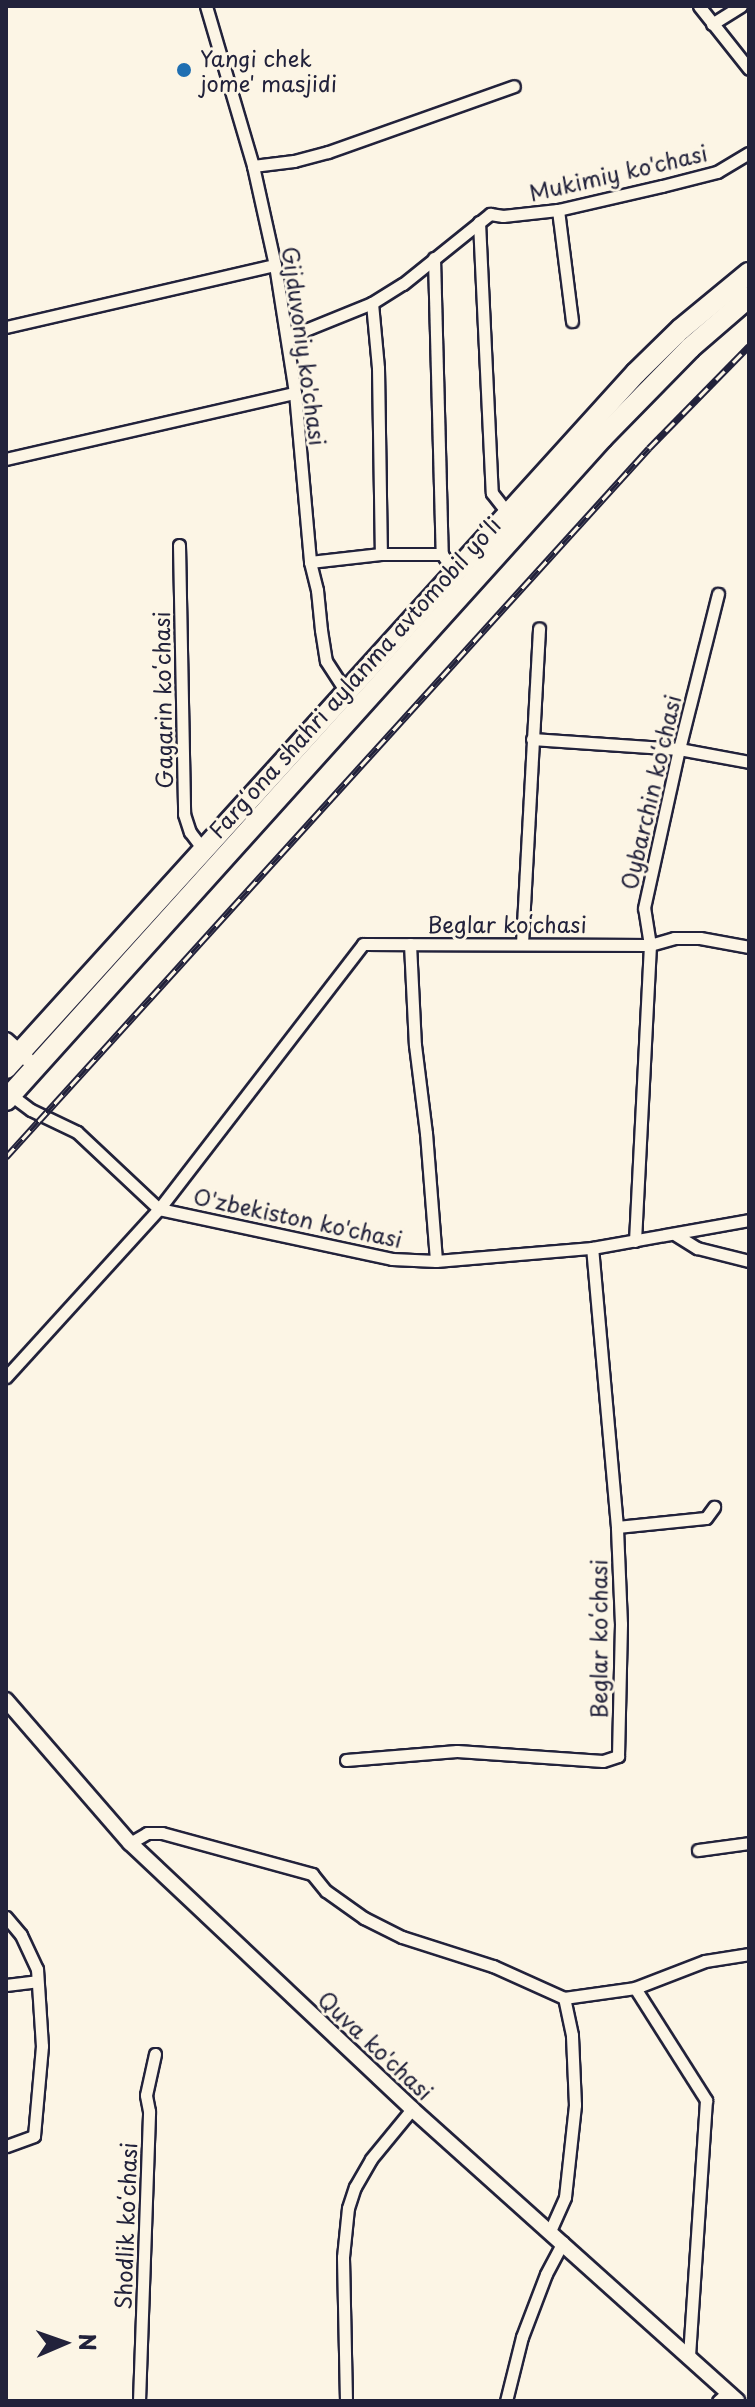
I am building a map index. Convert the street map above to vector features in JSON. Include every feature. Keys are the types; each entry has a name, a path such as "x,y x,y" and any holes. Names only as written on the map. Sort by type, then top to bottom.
{"highway":[{"name":"Fargʻona shahri aylanma avtomobil yoʻli","path":"10,1053 203,849 636,373 681,329 749,273"},
{"name":"Fargʻona shahri aylanma avtomobil yoʻli","path":"8,1097 602,438 690,348 749,297"}],"main road":[{"path":"10,1053 36,1067"},
{"name":"Quva ko'chasi","path":"6,1700 130,1843 412,2109 689,2355 728,2398"}],"street":[{"name":"Gijduvoniy ko'chasi","path":"206,6 253,166 275,265 288,337 310,562 326,661 346,692"},
{"path":"699,6 749,69"},
{"path":"712,24 741,6"},
{"path":"253,166 294,161 328,152 514,86"},
{"name":"Mukimiy ko'chasi","path":"288,337 372,303 490,214 503,216 558,210 717,172 749,153"},
{"path":"558,210 572,321"},
{"path":"479,222 492,493 509,515"},
{"path":"434,258 442,554 455,573"},
{"path":"6,327 275,265"},
{"path":"372,303 378,368 381,554"},
{"path":"6,459 295,393"},
{"name":"Gagarin koʻchasi","path":"179,545 184,814 190,832 203,849"},
{"path":"310,562 381,554 442,554"},
{"name":"Oybarchin koʻchasi","path":"635,1241 650,945 644,908 679,749 718,594"},
{"path":"522,943 539,628"},
{"path":"532,739 679,749 749,762"},
{"name":"Beglar koʻchasi","path":"159,1209 363,944 650,945 674,938 700,938 749,947"},
{"path":"410,944 415,1045 426,1133 436,1261"},
{"path":"8,1097 77,1132 159,1209"},
{"name":"O'zbekiston ko'chasi","path":"6,1377 159,1209 392,1259 436,1261 592,1248 749,1220"},
{"path":"676,1235 697,1248 749,1261"},
{"name":"Beglar koʻchasi","path":"346,1760 457,1751 615,1759 619,1748 621,1624 617,1527 592,1248"},
{"path":"617,1527 706,1518 714,1507"},
{"path":"130,1843 147,1833 162,1833 312,1874 326,1891 364,1918 402,1937 493,1966 564,1998 635,1988 705,1961 749,1954"},
{"path":"698,1850 749,1843"},
{"path":"6,1917 21,1935 37,1969 42,2046 36,2124 28,2140 6,2146"},
{"path":"6,1985 37,1981"},
{"path":"635,1988 706,2100 689,2355"},
{"path":"550,2231 565,2197 575,2105 572,2035 564,1998"},
{"name":"Shodlik koʻchasi","path":"139,2401 149,2111 146,2095 155,2054"},
{"path":"346,2401 343,2257 348,2208 355,2187 371,2159 412,2109"},
{"path":"506,2401 522,2337 546,2274 563,2242"}],"railway":[{"path":"6,1157 649,448 749,346"}],"place":[{"name":"Yangi chek jome' masjidi","path":"184,70"}]}
